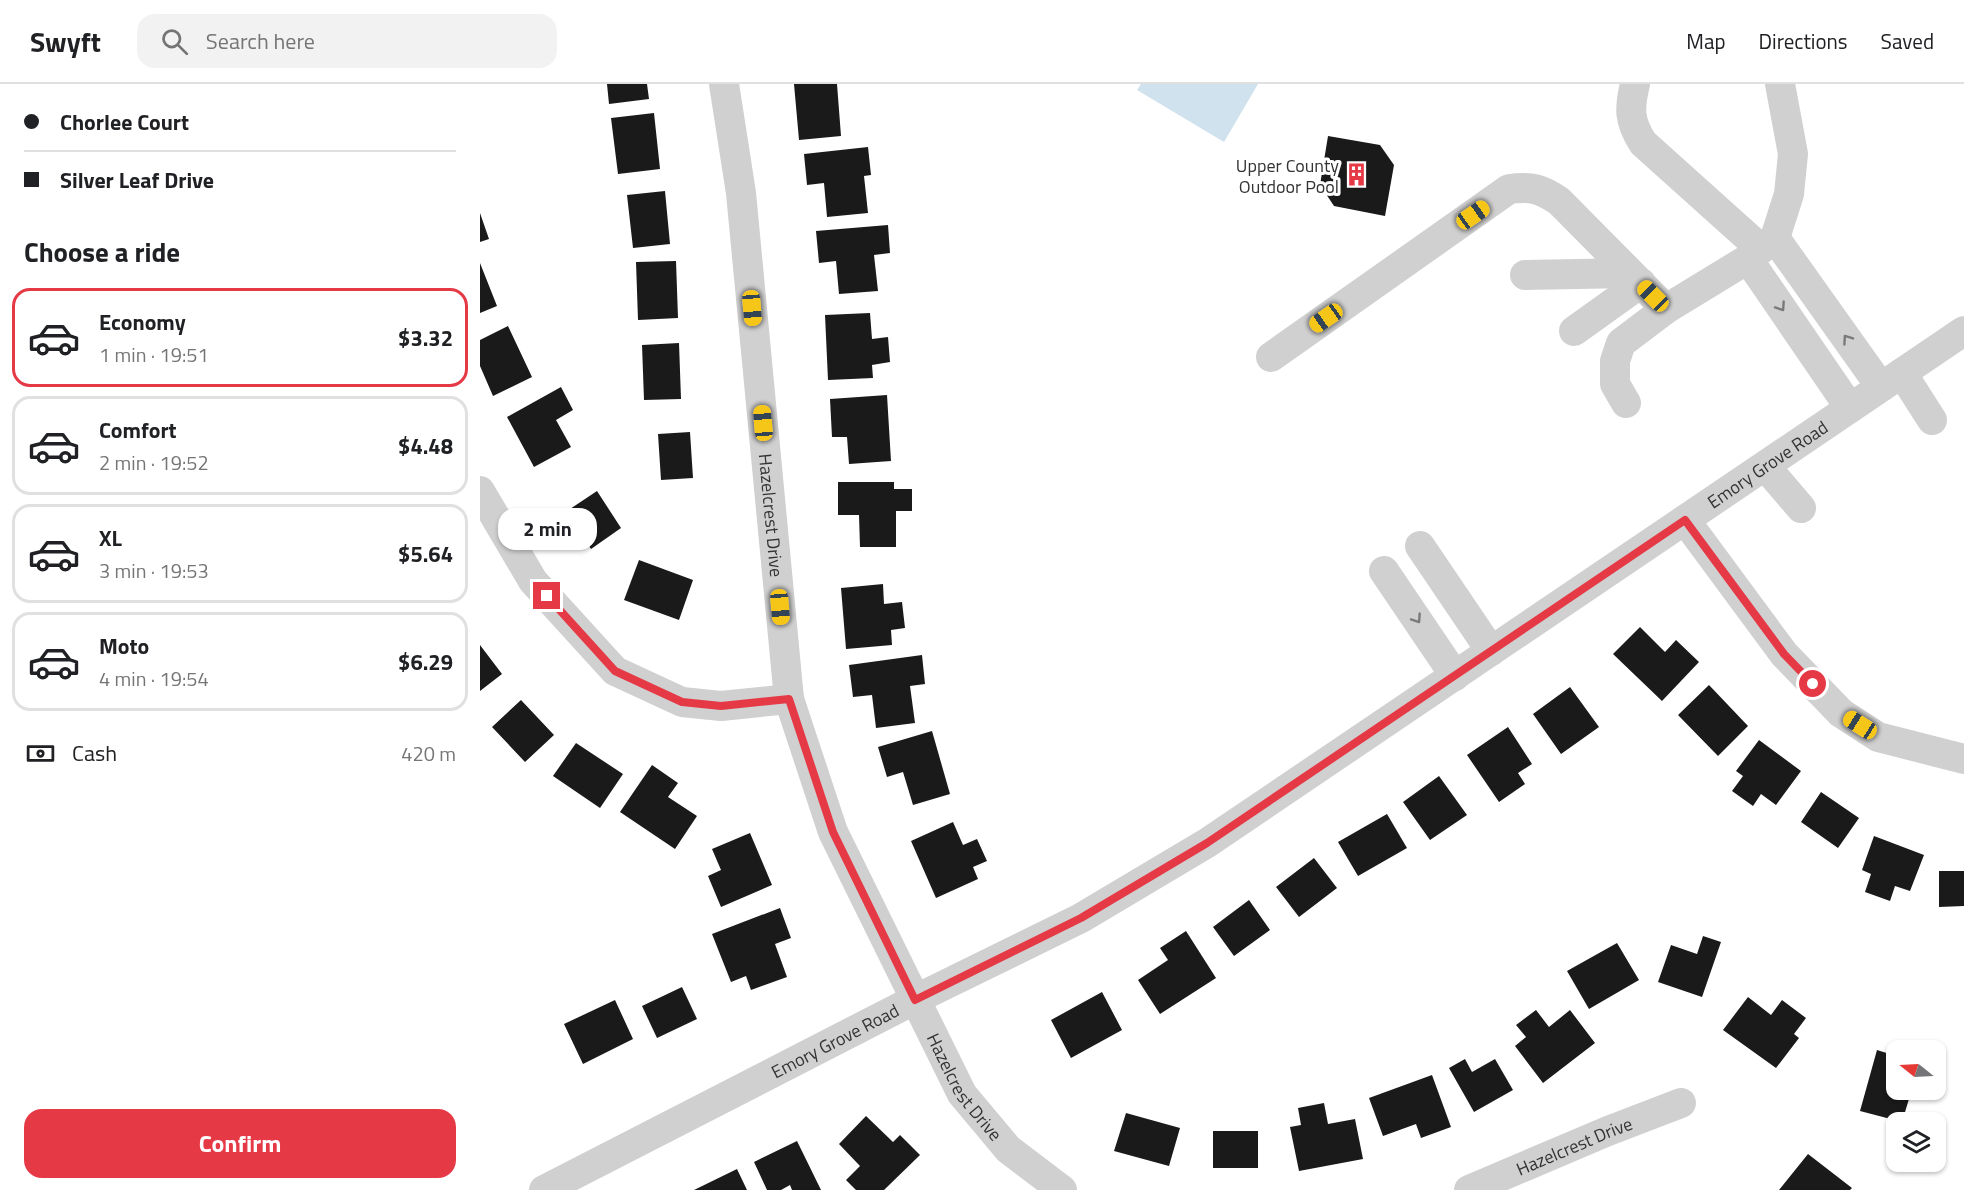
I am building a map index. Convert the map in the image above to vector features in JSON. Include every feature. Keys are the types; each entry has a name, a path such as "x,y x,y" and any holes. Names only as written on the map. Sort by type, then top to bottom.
{"street":[{"name":"Hazelcrest Drive","path":"724,84 741,193 789,699 833,832 962,1094 1008,1149 1062,1190"},
{"path":"1635,84 1630,103 1632,127 1643,143 1761,249 1932,420"},
{"path":"1626,403 1615,384 1615,361 1621,343 1666,309 1761,249 1789,194 1793,154 1780,84"},
{"path":"1271,357 1509,189 1527,187 1545,191 1560,201 1666,309"},
{"path":"1761,249 1850,408"},
{"path":"1525,275 1635,278"},
{"path":"1575,331 1635,278"},
{"name":"Emory Grove Road","path":"544,1190 915,1000 1081,918 1207,843 1964,331"},
{"path":"1765,466 1801,508"},
{"path":"480,491 533,581 615,671 682,702 721,706 789,699"},
{"path":"1685,520 1784,654 1841,713 1878,737 1964,759"},
{"path":"1420,546 1491,651"},
{"path":"1384,571 1455,676"},
{"name":"Hazelcrest Drive","path":"1469,1190 1608,1131 1681,1103"}],"water":[{"path":"1141,84 1258,84 1224,142 1137,90"}],"building":[{"path":"607,84 647,84 649,99 609,104"},
{"path":"794,84 837,84 841,136 799,140"},
{"path":"654,113 660,169 618,174 611,118"},
{"name":"Upper County Outdoor Pool","path":"1328,136 1380,145 1394,165 1385,216 1334,206 1320,185"},
{"path":"868,147 871,175 864,176 868,213 827,217 824,183 807,185 804,154"},
{"path":"665,191 670,244 633,248 627,195"},
{"path":"480,213 489,239 480,242"},
{"path":"888,225 890,253 874,255 878,291 839,294 836,261 819,263 816,231"},
{"path":"676,261 678,318 638,320 636,262"},
{"path":"480,263 497,306 480,313"},
{"path":"870,313 872,339 888,337 890,362 872,365 873,378 828,380 825,315"},
{"path":"508,326 532,377 493,396 480,366 480,340"},
{"path":"679,343 681,399 644,400 642,345"},
{"path":"561,387 573,410 556,420 571,447 534,467 507,417"},
{"path":"887,395 891,461 849,464 847,437 832,437 830,399"},
{"path":"690,432 693,478 661,480 658,434"},
{"path":"838,482 894,482 894,489 912,489 912,511 896,511 896,547 860,547 859,515 838,515"},
{"path":"597,491 621,528 591,549 567,511"},
{"path":"639,560 693,580 679,620 624,600"},
{"path":"883,584 884,604 902,602 905,628 891,630 892,645 846,649 841,588"},
{"path":"1640,627 1665,652 1676,640 1699,662 1662,701 1613,654"},
{"path":"480,645 502,674 480,691"},
{"path":"922,655 925,684 910,686 915,723 876,728 872,695 853,697 849,665"},
{"path":"1709,685 1748,726 1718,756 1678,715"},
{"path":"1570,687 1599,727 1561,754 1533,714"},
{"path":"521,700 554,735 525,762 492,727"},
{"path":"1508,727 1532,764 1518,773 1525,784 1499,802 1467,755"},
{"path":"932,731 950,794 913,805 903,772 887,777 878,747"},
{"path":"1759,740 1801,771 1776,805 1761,794 1753,806 1732,791 1743,776 1736,771"},
{"path":"576,743 623,774 600,808 553,776"},
{"path":"652,765 678,783 668,797 697,816 675,849 620,812"},
{"path":"1439,776 1467,815 1430,840 1403,802"},
{"path":"1821,792 1859,818 1838,848 1801,822"},
{"path":"1387,814 1407,848 1358,876 1338,842"},
{"path":"953,822 963,845 977,839 987,861 973,867 978,879 936,898 911,841"},
{"path":"750,833 772,885 721,907 708,876 721,870 712,849"},
{"path":"1874,836 1924,855 1910,891 1895,886 1890,901 1865,892 1871,874 1862,870"},
{"path":"1314,858 1337,888 1299,917 1276,887"},
{"path":"1939,871 1964,871 1964,906 1939,907"},
{"path":"1249,900 1270,930 1234,956 1213,927"},
{"path":"780,908 791,938 775,944 787,977 751,990 746,976 731,982 712,934"},
{"path":"1186,931 1216,978 1160,1014 1138,980 1168,960 1160,948"},
{"path":"1703,936 1721,942 1702,997 1658,982 1671,945 1697,954"},
{"path":"1617,943 1639,980 1589,1009 1567,971"},
{"path":"682,987 697,1019 657,1038 642,1006"},
{"path":"1102,992 1122,1030 1071,1058 1051,1020"},
{"path":"1748,997 1771,1015 1782,1000 1806,1018 1794,1034 1799,1038 1776,1068 1723,1030"},
{"path":"615,1000 633,1039 583,1064 564,1024"},
{"path":"1536,1010 1549,1027 1570,1010 1595,1043 1543,1083 1515,1046 1526,1037 1516,1025"},
{"path":"1877,1050 1886,1053 1886,1100 1909,1100 1905,1112 1886,1112 1886,1118 1860,1111"},
{"path":"1465,1059 1472,1072 1495,1059 1513,1090 1474,1112 1449,1068"},
{"path":"1432,1075 1451,1127 1421,1138 1416,1124 1383,1136 1369,1098"},
{"path":"1324,1103 1328,1124 1355,1119 1363,1159 1299,1171 1290,1127 1301,1125 1298,1108"},
{"path":"1126,1113 1180,1128 1169,1166 1114,1151"},
{"path":"866,1116 893,1142 900,1135 920,1155 884,1190 856,1190 846,1180 860,1166 839,1144"},
{"path":"1213,1131 1258,1131 1258,1168 1213,1168"},
{"path":"797,1141 821,1190 792,1190 790,1185 781,1190 767,1190 754,1162"},
{"path":"1808,1154 1852,1188 1850,1190 1779,1190"},
{"path":"737,1169 747,1190 694,1190"}],"place":[{"name":"Upper County Outdoor Pool","path":"1357,175"}],"route":[{"path":"547,596 615,671 682,702 721,706 789,699 833,832 915,1000 1081,918 1207,843 1685,520 1784,654 1813,684"}]}
